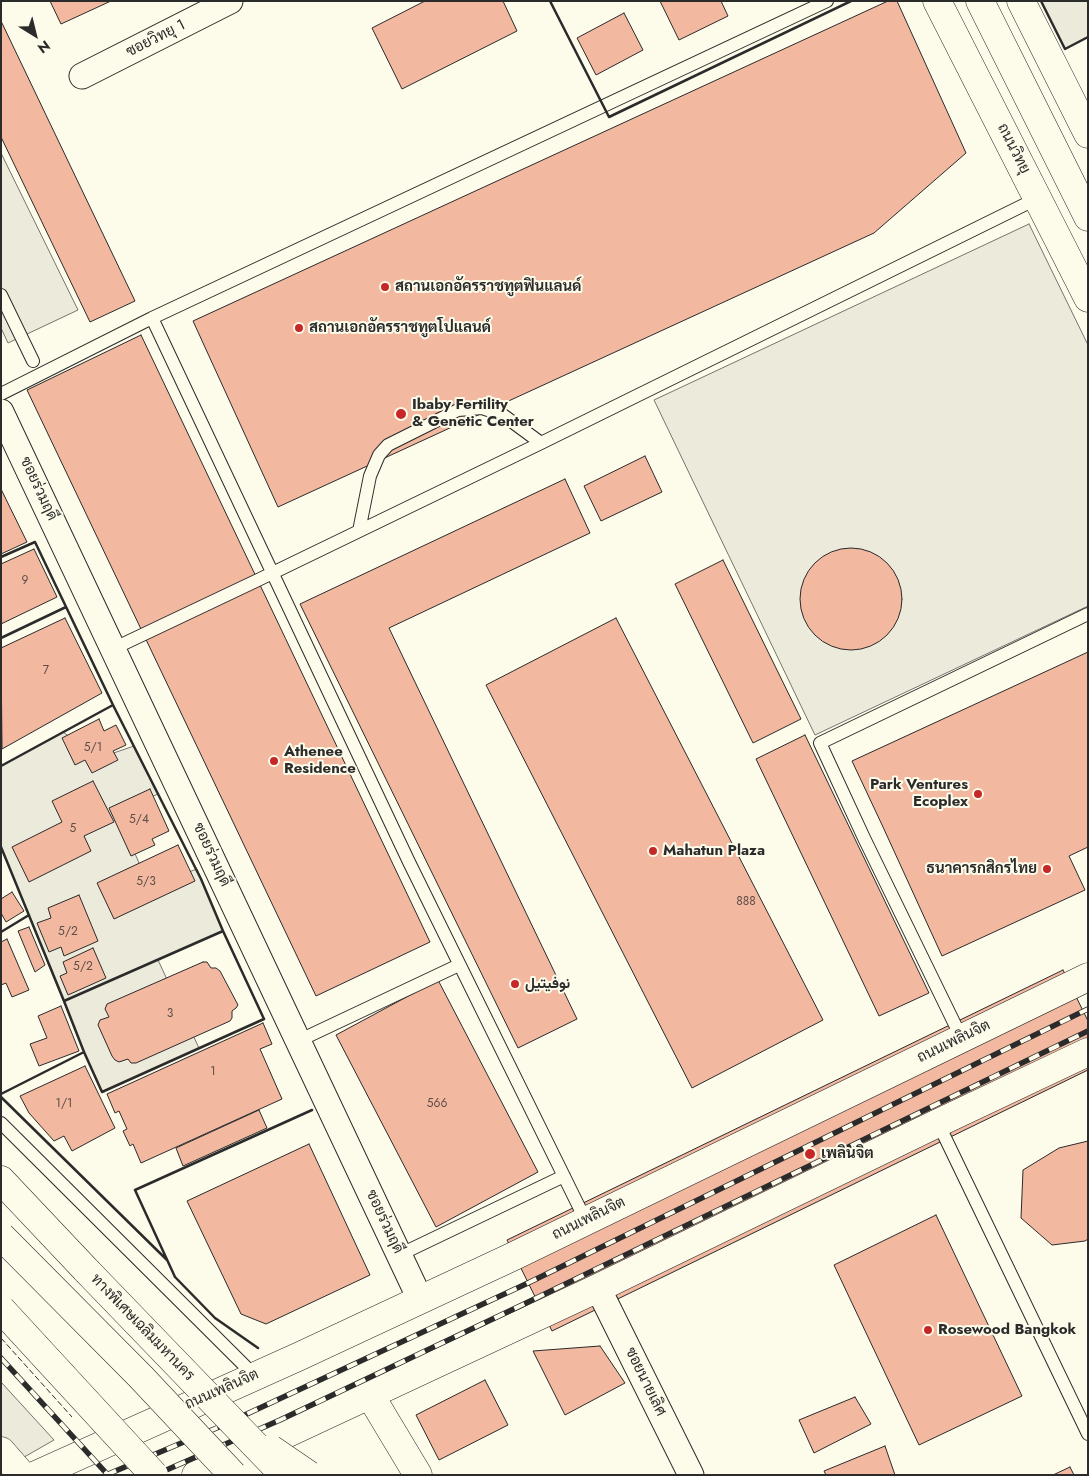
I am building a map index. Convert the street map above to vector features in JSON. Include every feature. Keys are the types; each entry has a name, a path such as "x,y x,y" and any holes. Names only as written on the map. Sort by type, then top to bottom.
{"main road":[{"name":"ถนนวิทยุ","path":"937,1 1088,298"},
{"path":"980,1 1088,217"},
{"path":"1021,1 1088,134"},
{"name":"ถนนเพลินจิต","path":"36,1475 420,1299 1088,977"},
{"path":"196,1475 238,1464 370,1395 598,1288 1088,1052"},
{"name":"ทางพิเศษเฉลิมมหานคร","path":"1,1180 284,1475"},
{"path":"1,1236 141,1377 238,1464 263,1475"},
{"path":"1,1309 154,1475"},
{"path":"370,1395 418,1475"},
{"path":"235,1424 309,1475"},
{"path":"1,1451 22,1475"}],"street":[{"name":"ซอยวิทยุ 1","path":"82,76 230,1"},
{"name":"ซอยร่วมฤดี","path":"1,412 9,450 114,650 420,1299"},
{"name":"ซอยนายเลิศ","path":"598,1288 691,1475"}],"lane":[{"path":"1,394 152,318 827,1"},
{"path":"114,650 1038,198"},
{"path":"1,295 32,361"},
{"path":"152,318 408,862 586,1220"},
{"path":"359,531 370,476 378,455 388,445 458,410 482,408 503,415 540,443"},
{"path":"962,1039 820,743 1088,614"},
{"path":"298,1041 460,965"},
{"path":"1,1123 255,1376"},
{"path":"938,1123 1088,1434"},
{"path":"399,1255 564,1176"}],"shaded area":[{"path":"1041,1 1088,1 1088,37 1065,49"},
{"path":"1,153 78,310 8,343 1,328"},
{"path":"1029,224 1088,345 1088,606 815,735 654,400"},
{"path":"63,732 99,758 134,746 158,794 117,812 149,886 197,869 223,931 158,960 199,1048 102,1092 1,847 1,766"},
{"path":"1,1382 54,1440 19,1460 1,1440"}],"building":[{"path":"50,1 111,1 61,24"},
{"path":"425,1 503,1 517,31 402,89 372,28"},
{"path":"660,1 721,1 728,16 679,40"},
{"path":"888,1 897,1 966,153 874,233 278,507 193,321"},
{"path":"624,13 643,50 596,75 577,38"},
{"path":"1,21 135,301 90,322 1,137"},
{"name":"Athenee Residence","path":"141,335 430,942 316,996 27,390"},
{"path":"645,456 662,492 601,521 584,486"},
{"path":"565,479 590,533 389,628 577,1019 518,1048 300,604"},
{"path":"1,489 27,542 1,554"},
{"path":"841,548 861,548 880,556 894,570 902,589 899,619 894,628 880,642 861,650 841,650 822,642 808,628 800,609 800,589 808,570 822,556"},
{"path":"34,549 57,597 1,624 1,564"},
{"path":"723,560 801,719 753,743 675,584"},
{"path":"65,618 102,693 2,749 1,648"},
{"name":"Mahatun Plaza","path":"616,618 823,1020 692,1088 486,685"},
{"name":"Park Ventures Ecoplex","path":"1088,652 1088,847 1069,856 1085,890 942,956 852,761"},
{"path":"99,719 104,731 116,725 126,745 113,751 118,760 92,773 85,760 75,765 62,738"},
{"path":"805,735 929,993 879,1016 756,759"},
{"path":"93,781 114,822 84,836 91,851 29,882 12,847 62,822 52,801"},
{"path":"150,789 169,831 152,839 155,845 131,856 109,808"},
{"path":"178,845 195,881 114,919 97,883"},
{"path":"12,892 24,911 6,922 1,913 1,899"},
{"path":"79,895 98,941 64,956 61,947 49,952 37,923 51,918 48,908"},
{"path":"29,927 45,965 35,972 18,931"},
{"path":"7,939 29,990 12,997 6,983 1,985 1,942"},
{"path":"93,948 106,978 68,995 60,976 67,973 63,962"},
{"path":"203,962 207,962 211,968 216,968 220,971 238,1005 232,1011 230,1021 136,1063 131,1063 128,1059 119,1062 115,1060 98,1025 100,1020 109,1017 105,1009 107,1004"},
{"name":"เพลินจิต","path":"1063,970 1088,1021 1088,1070 552,1331 507,1240"},
{"path":"438,980 538,1172 436,1227 336,1035"},
{"path":"61,1006 79,1051 39,1066 30,1044 47,1038 38,1016"},
{"path":"263,1023 272,1044 260,1049 282,1099 141,1163 133,1144 130,1146 123,1131 127,1129 119,1111 115,1113 107,1094"},
{"path":"85,1066 115,1128 72,1151 64,1136 54,1141 29,1113 20,1096"},
{"path":"259,1110 267,1128 183,1166 176,1148"},
{"path":"1088,1141 1088,1239 1052,1245 1021,1218 1023,1170 1059,1148"},
{"path":"309,1144 370,1275 266,1324 241,1314 187,1201"},
{"name":"Rosewood Bangkok","path":"936,1215 1022,1396 919,1445 834,1265"},
{"path":"600,1346 625,1383 565,1415 533,1351"},
{"path":"485,1380 508,1425 439,1460 416,1415"},
{"path":"855,1397 871,1424 814,1453 799,1420"},
{"path":"885,1446 895,1475 826,1475 824,1471"},
{"path":"1070,1467 1074,1475 1053,1475"}],"railway":[{"path":"106,1475 219,1427 528,1283 1088,1009"},
{"path":"155,1475 280,1420 522,1305 1088,1031"},
{"path":"1,1358 108,1475"}],"fence":[{"path":"1,1338 72,1417"}],"wall":[{"path":"550,1 609,117 851,1"},
{"path":"1041,1 1065,49 1088,37"},
{"path":"1,557 35,542 113,705"},
{"path":"1,638 66,607"},
{"path":"1,766 113,705 201,879 223,931"},
{"path":"1,847 64,1001"},
{"path":"1,932 29,915"},
{"path":"1,1094 84,1052 102,1092 264,1019 223,931 64,1001 84,1052"},
{"path":"1,1097 167,1260"},
{"path":"258,1348 215,1318 175,1277 135,1190 312,1110"}],"place":[{"name":"สถานเอกอัครราชทูตฟินแลนด์","path":"385,287"},
{"name":"สถานเอกอัครราชทูตโปแลนด์","path":"299,328"},
{"name":"Ibaby Fertility & Genetic Center","path":"401,414"},
{"name":"Athenee Residence","path":"274,761"},
{"name":"Park Ventures Ecoplex","path":"978,794"},
{"name":"Mahatun Plaza","path":"653,851"},
{"name":"ธนาคารกสิกรไทย","path":"1047,869"},
{"name":"نوفيتيل","path":"515,984"},
{"name":"เพลินจิต","path":"810,1154"},
{"name":"Rosewood Bangkok","path":"928,1330"}]}
